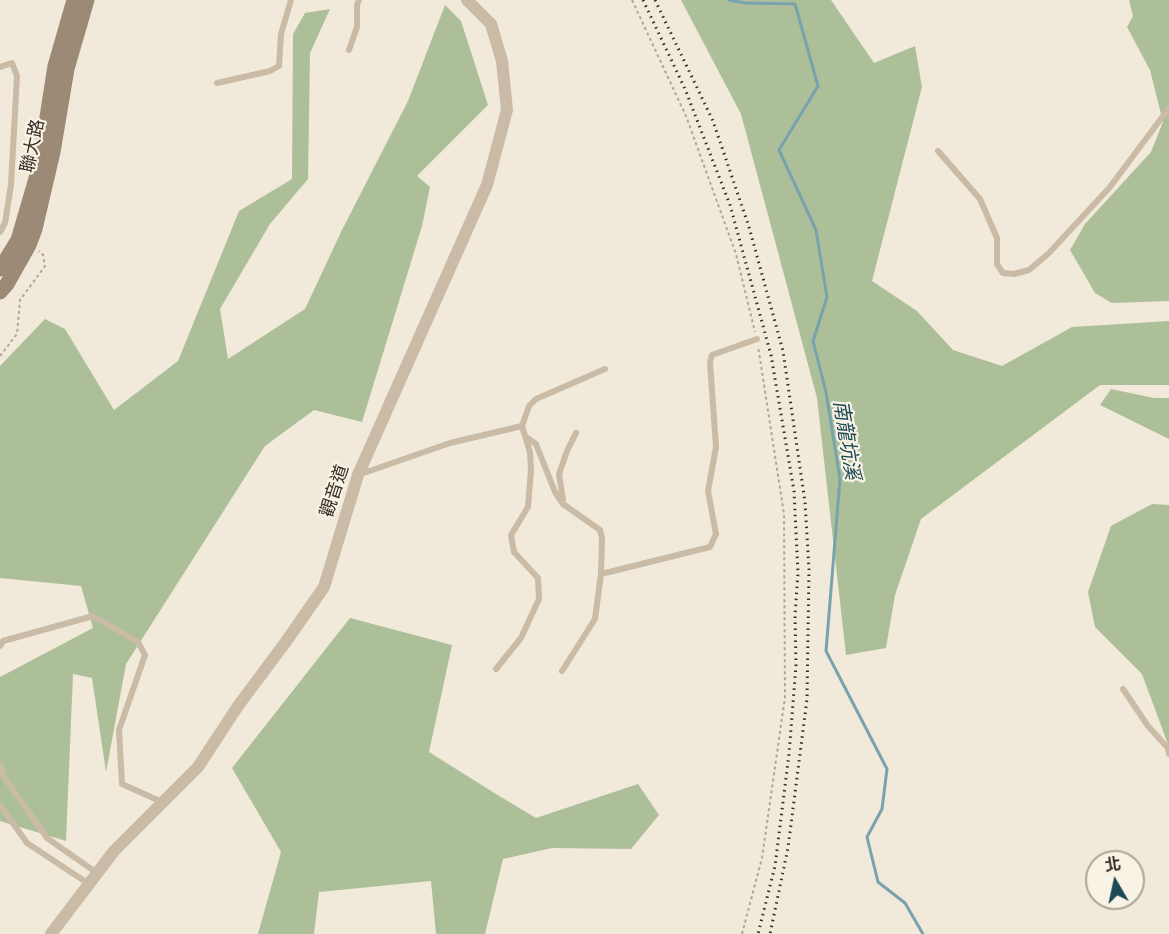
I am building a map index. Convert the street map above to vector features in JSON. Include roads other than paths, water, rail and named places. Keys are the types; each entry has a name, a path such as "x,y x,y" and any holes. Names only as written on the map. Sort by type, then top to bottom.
{"street":[{"name":"聯大路","path":"0,292 7,284 23,242 74,0"},
{"name":"聯大路","path":"61,67 87,0"},
{"name":"觀音道","path":"51,934 114,851 198,767 238,706 324,587 358,475 487,185 507,110 502,62 491,24 467,0"},
{"name":"聯大路","path":"0,269 23,242"}],"lane":[{"path":"217,83 270,71 279,66 281,34 291,0"},
{"path":"349,50 357,27 359,0"},
{"path":"0,67 12,63 17,76 11,185 0,232"},
{"path":"938,151 980,199 997,237 996,264 1003,273 1014,274 1029,270 1049,253 1110,187 1169,108"},
{"path":"601,574 710,547 716,534 708,491 716,447 710,362 712,355 757,339"},
{"path":"496,669 521,638 539,599 538,578 514,552 511,535 528,507 530,452 522,426 528,406 536,399 605,369"},
{"path":"358,475 450,443 522,426"},
{"path":"563,504 559,474 576,433"},
{"path":"525,437 536,444 555,492 563,504 600,530 602,538 601,574 595,620 562,671"},
{"path":"0,646 3,641 93,616 138,642 146,655 119,730 122,784 163,802"},
{"path":"1122,689 1148,726 1168,748 1169,754"},
{"path":"0,764 4,777 47,838 97,873"},
{"path":"0,805 27,843 89,884"}],"waterway":[{"name":"南龍坑溪","path":"729,0 745,3 795,4 818,86 779,150 816,230 827,297 813,341 826,392 840,479 826,651 887,769 882,809 867,837 878,882 905,903 923,934"}],"railway":[{"path":"643,0 685,89 730,205 771,355 794,491 798,573 795,615 796,665 789,754 775,866 758,934"},
{"path":"655,0 713,121 749,227 783,351 805,502 809,570 807,699 788,848 770,934"}]}
